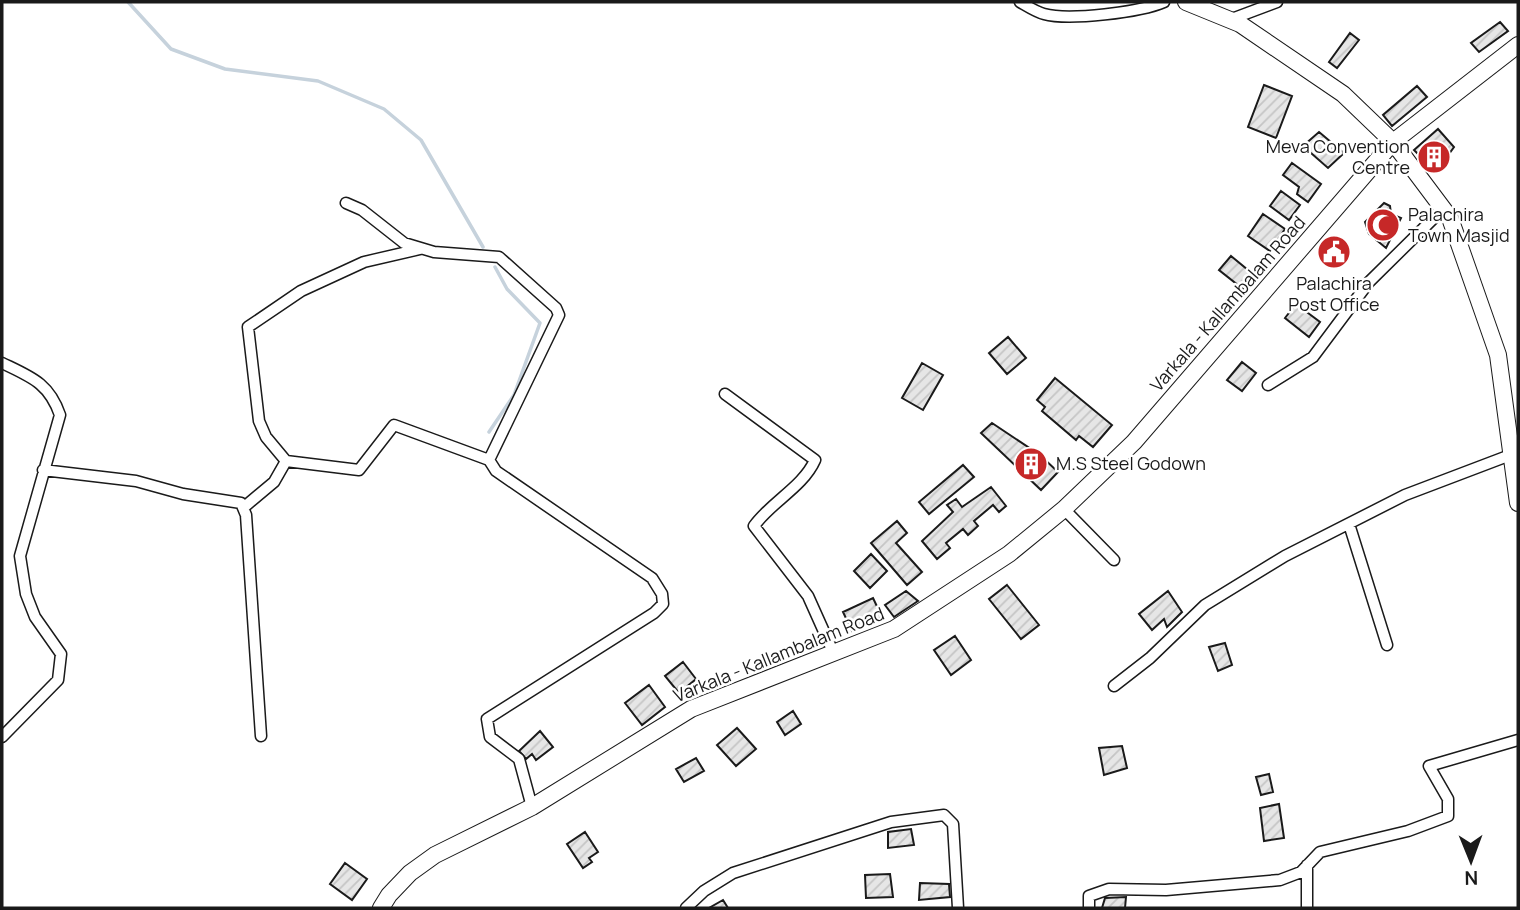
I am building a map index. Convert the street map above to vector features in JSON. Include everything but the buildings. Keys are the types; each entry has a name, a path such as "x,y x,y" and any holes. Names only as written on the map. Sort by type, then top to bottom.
{"main road":[{"path":"1186,2 1229,20 1343,94 1393,142 1450,218 1498,355 1515,457 1518,503"},
{"name":"Varkala - Kallambalam Road","path":"381,908 410,873 435,855 532,807 691,709 894,629 978,577 1064,509 1134,442 1393,142 1518,45"}],"street":[{"path":"1020,2 1045,14 1062,16 1136,9 1164,2"},
{"path":"1229,20 1277,2"},
{"path":"346,203 362,210 404,243 472,257 499,257 556,308 559,315 489,460"},
{"path":"1268,386 1313,357 1369,282 1443,209"},
{"path":"422,248 364,262 301,291 248,327 259,421 266,437 286,461 359,470 394,425 489,460 496,471 652,578 662,594 663,604 654,612 487,719 490,737 519,759 532,807"},
{"path":"2,363 38,381 53,396 60,415 20,555 26,594 35,617 61,654 58,680 2,737"},
{"path":"725,394 815,460 809,473 764,512 754,527 808,596 834,654"},
{"path":"1114,686 1150,658 1205,605 1285,556 1413,492 1515,457"},
{"path":"243,508 274,482 286,461"},
{"path":"43,470 136,481 183,494 241,503 261,736"},
{"path":"1064,509 1114,560"},
{"path":"1349,524 1387,645"},
{"path":"1089,908 1089,897 1109,889 1166,890 1280,880 1301,872 1320,852 1408,831 1448,816 1448,799 1429,766 1518,740"},
{"path":"686,908 704,891 733,873 891,822 943,816 953,824 958,908"},
{"path":"1307,865 1307,908"}],"waterway":[{"path":"128,2 171,49 225,69 318,81 384,109 421,140 483,247"},
{"path":"489,432 514,395 540,323 507,289 495,267"}],"place":[{"name":"Meva Convention Centre","path":"1434,157"},
{"name":"Palachira Town Masjid","path":"1383,225"},
{"name":"Palachira Post Office","path":"1334,252"},
{"name":"M.S Steel Godown","path":"1031,464"}]}
